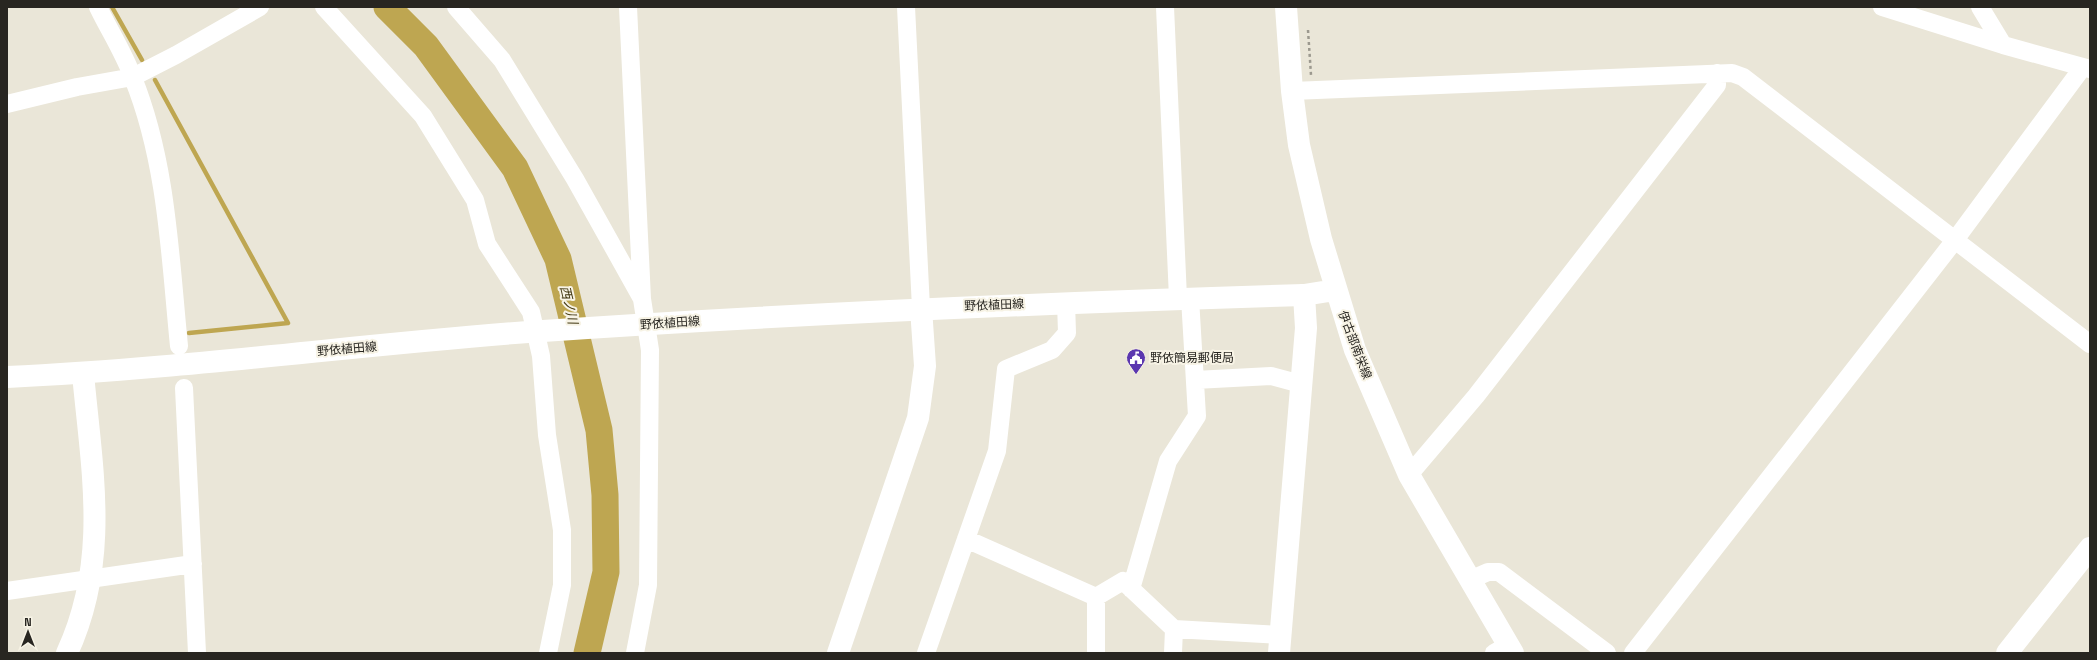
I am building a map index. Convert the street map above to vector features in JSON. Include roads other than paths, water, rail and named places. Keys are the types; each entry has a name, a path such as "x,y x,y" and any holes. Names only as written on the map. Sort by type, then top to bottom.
{"main road":[{"name":"伊古部南栄線","path":"1286,7 1292,91 1299,145 1306,179 1335,290 1355,350 1409,475 1472,579 1505,650"},
{"name":"野依植田線","path":"7,377 83,374 524,333 657,324 921,308 1304,295 1335,290"},
{"path":"1280,644 1306,328 1304,295"},
{"path":"838,653 918,418 925,366 921,308"},
{"path":"67,653 78,630 95,550 96,514 83,374"},
{"path":"2007,653 2090,548"}],"street":[{"path":"98,7 133,77 148,124 159,167 180,346"},
{"path":"7,104 77,87 133,77 260,7"},
{"path":"324,7 423,116 475,200 487,244 531,312 541,356 547,435 562,530 562,585 548,653"},
{"path":"456,7 502,60 575,179 620,263 642,299"},
{"path":"628,7 642,299 650,350 648,585 635,653"},
{"path":"906,7 921,308"},
{"path":"1131,589 1168,461 1197,416 1195,380 1184,298 1165,7"},
{"path":"1633,653 1956,240 2087,68 2003,45 1882,7"},
{"path":"1980,7 2003,45"},
{"path":"1409,475 1476,396 1717,85 1717,73"},
{"path":"1292,91 1732,73 1743,77 2090,344"},
{"path":"926,653 997,451 1006,369 1052,350 1067,333 1066,302"},
{"path":"1195,380 1271,376 1301,384"},
{"path":"184,388 197,653"},
{"path":"966,539 1096,597"},
{"path":"7,591 193,564"},
{"path":"1472,579 1488,572 1499,572 1606,653"},
{"path":"1096,597 1123,581 1174,628 1280,644"},
{"path":"1096,597 1096,653"},
{"path":"1173,653 1174,628"}],"waterway":[{"path":"112,7 142,60"},
{"name":"西ノ川","path":"387,7 426,46 515,168 558,259 599,430 605,495 606,572 587,653"},
{"path":"155,80 288,323 189,333"}],"place":[{"name":"野依簡易郵便局","path":"1136,375"}]}
